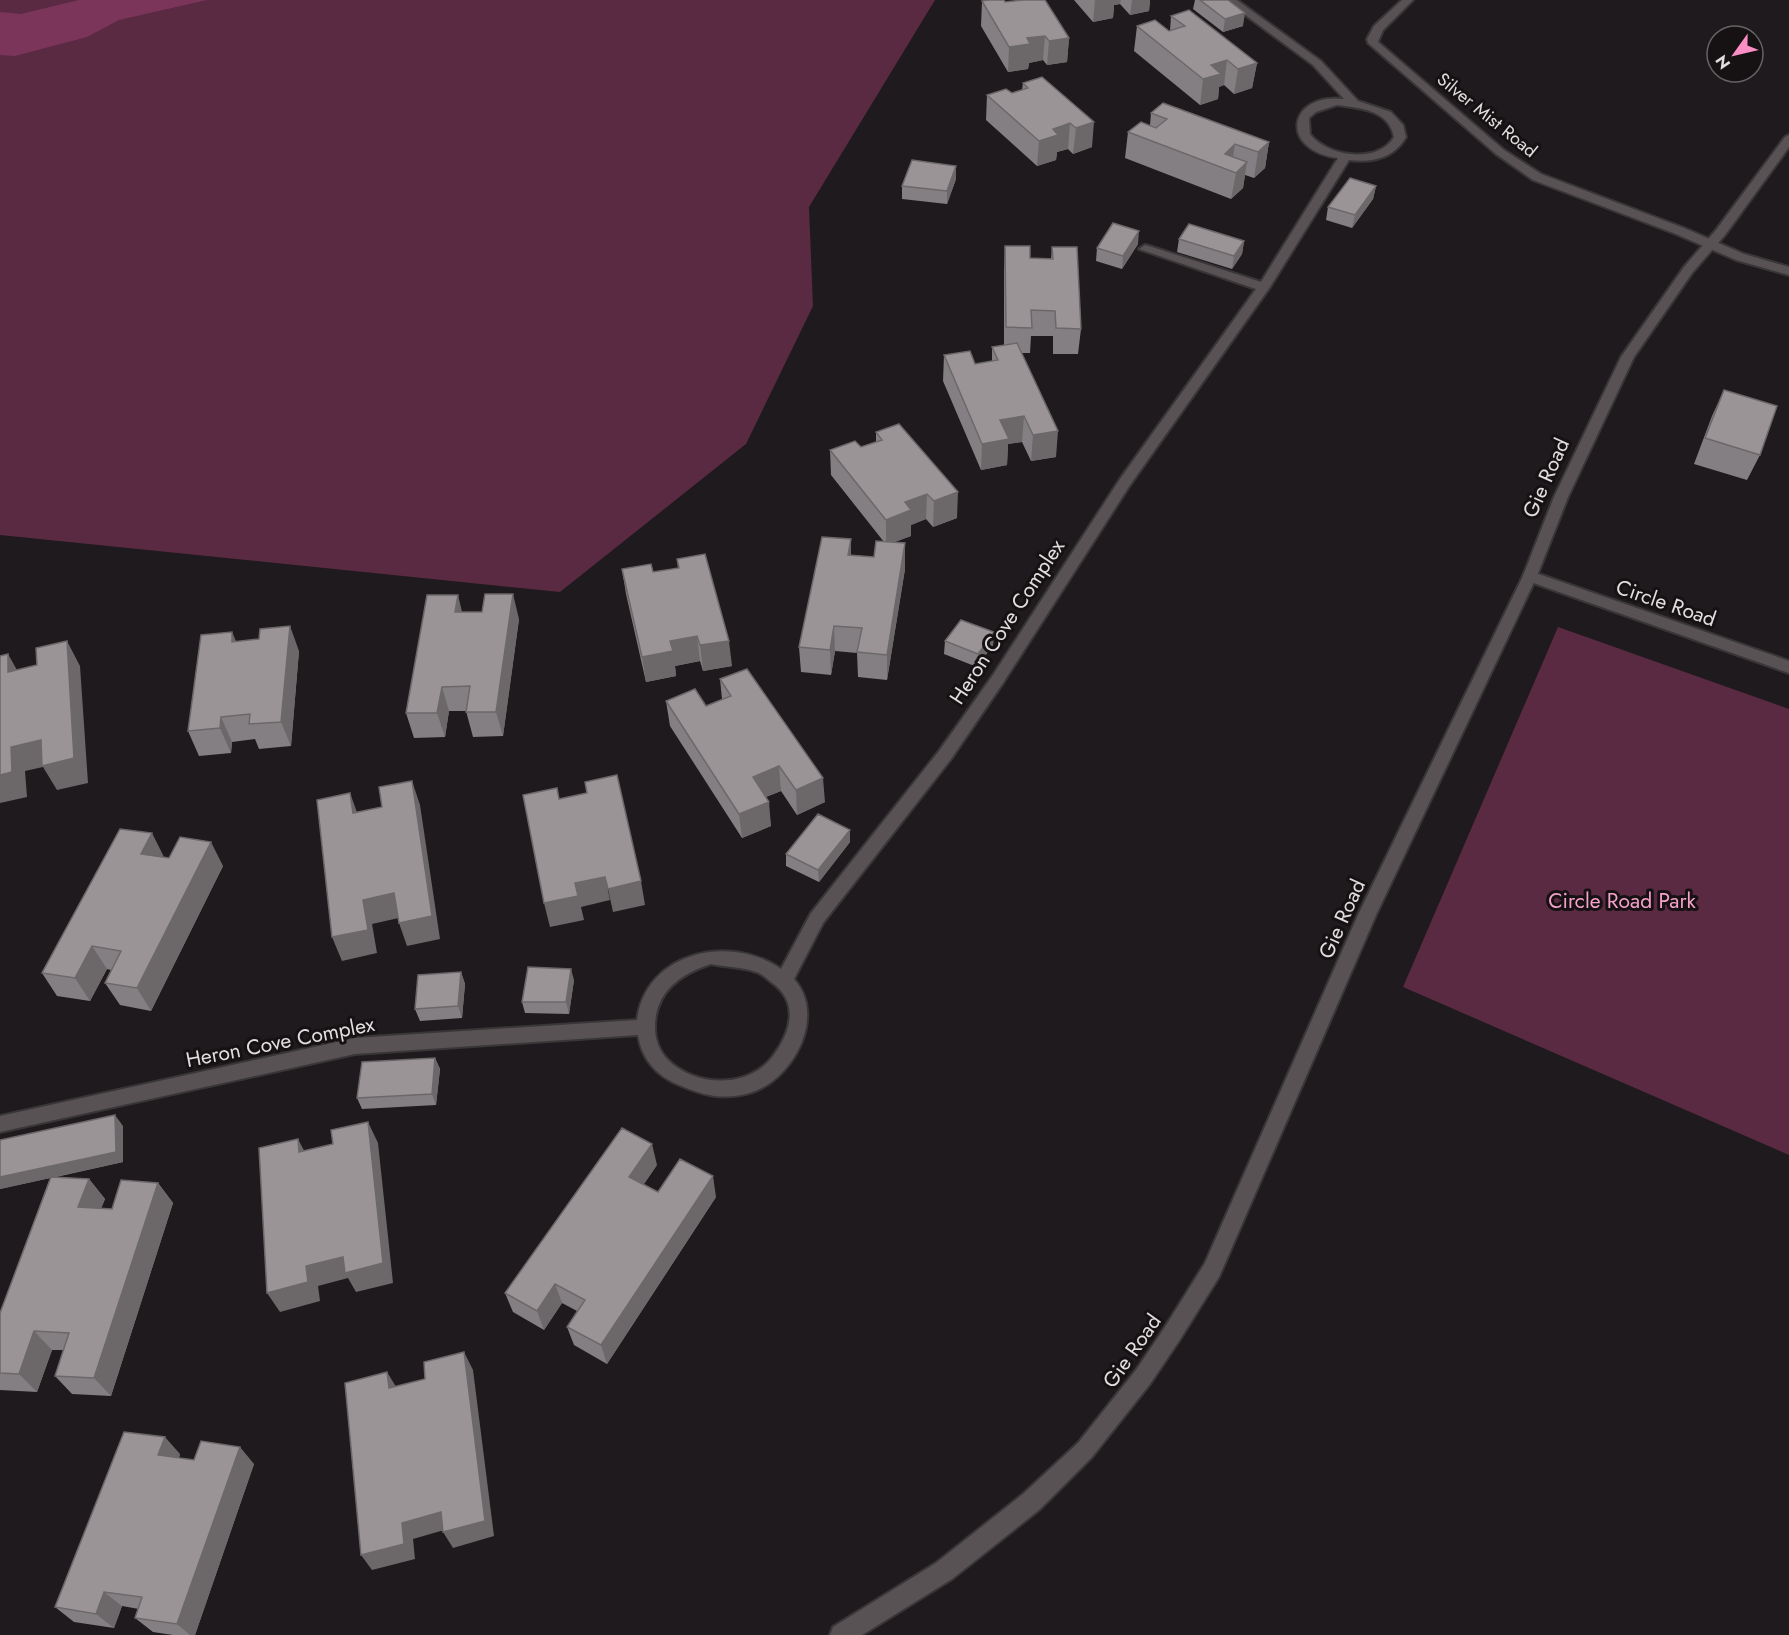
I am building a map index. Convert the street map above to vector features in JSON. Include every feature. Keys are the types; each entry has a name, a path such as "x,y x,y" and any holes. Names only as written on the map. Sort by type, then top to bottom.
{"street":[{"path":"1230,0 1317,63 1353,103"},
{"name":"Silver Mist Road","path":"1408,0 1378,28 1372,39 1374,43 1500,152 1537,177 1556,186 1711,244"},
{"path":"1353,103 1370,106 1390,117 1401,130 1401,140 1394,148 1381,155 1345,156 1326,152 1312,144 1304,135 1300,126 1310,110 1322,105 1353,103"},
{"name":"Gie Road","path":"841,1635 944,1571 1031,1502 1085,1450 1143,1377 1172,1334 1212,1270 1372,904 1530,576 1560,497 1628,357 1688,270 1711,244 1789,139"},
{"name":"Heron Cove Complex","path":"785,979 817,918 945,755 998,679 1125,482 1264,287 1345,156"},
{"path":"1711,244 1740,257 1789,271"},
{"path":"1145,249 1264,287"},
{"name":"Circle Road","path":"1530,576 1789,667"},
{"path":"711,957 739,957 765,964 785,979 797,998 801,1021 796,1043 782,1064 761,1079 736,1088 709,1089 677,1078 663,1068 649,1049 645,1027 649,1003 663,982 685,966 711,957"},
{"name":"Heron Cove Complex","path":"0,1124 355,1046 645,1027"}],"green space":[{"path":"0,0 935,0 809,207 813,306 746,444 560,592 0,535"},
{"name":"Circle Road Park","path":"1558,627 1789,709 1789,1155 1403,987"}],"shaded area":[{"path":"79,0 207,0 119,20 87,37 15,56 0,55 0,12 21,14"}],"building":[{"path":"1004,0 1005,2 1045,0 1069,38 1049,41 1045,36 1027,38 1030,44 1009,47 982,1"},
{"path":"1200,0 1228,0 1245,13 1225,19"},
{"path":"1189,10 1257,63 1238,69 1227,60 1211,65 1221,74 1203,79 1137,26 1155,20 1169,31 1185,26 1171,16"},
{"path":"1042,77 1094,122 1076,128 1070,123 1053,129 1058,135 1039,141 987,95 1006,89 1012,93 1028,88 1023,83"},
{"path":"1163,103 1269,142 1258,152 1235,144 1225,154 1247,162 1236,173 1128,132 1141,122 1156,128 1167,119 1151,113"},
{"path":"912,160 956,166 947,191 902,186"},
{"path":"1350,178 1376,186 1355,215 1328,207"},
{"path":"1113,223 1139,231 1123,256 1097,248"},
{"path":"1189,224 1244,241 1234,256 1179,239"},
{"path":"1005,246 1030,246 1030,258 1053,259 1052,247 1077,247 1081,329 1056,328 1055,311 1031,310 1032,328 1006,327"},
{"path":"1017,343 1058,431 1033,435 1024,416 1000,420 1009,439 982,444 944,355 970,351 975,364 998,360 992,347"},
{"path":"1724,390 1777,406 1760,455 1705,438"},
{"path":"899,424 958,492 934,501 927,494 905,502 911,510 886,520 830,450 855,441 861,447 882,440 876,432"},
{"path":"822,537 851,539 848,555 874,557 876,541 905,543 887,655 857,652 862,628 834,626 830,650 799,647"},
{"path":"705,554 729,641 700,645 697,636 670,641 673,651 642,657 622,569 651,564 653,572 679,568 677,559"},
{"path":"485,594 513,594 496,712 466,712 470,686 442,687 437,713 406,713 427,595 458,595 455,612 482,612"},
{"path":"961,620 994,632 978,654 945,641"},
{"path":"290,626 281,722 249,724 250,714 221,717 220,728 188,731 201,635 232,632 232,642 259,639 260,629"},
{"path":"67,641 74,758 42,766 41,740 11,747 12,772 0,775 0,656 8,654 8,672 37,665 36,648"},
{"path":"747,669 823,778 796,790 779,766 753,777 769,802 739,814 666,701 695,689 706,706 731,696 720,679"},
{"path":"617,775 641,881 608,889 605,877 575,883 578,896 544,903 523,795 557,788 559,799 587,793 585,782"},
{"path":"412,781 432,916 399,923 394,893 363,900 368,930 332,937 317,800 350,793 353,813 382,807 379,787"},
{"path":"818,814 850,830 818,870 786,854"},
{"path":"120,829 152,833 141,854 169,858 180,837 211,842 137,988 105,983 121,951 92,946 75,978 42,973"},
{"path":"528,967 571,969 566,1002 522,1002"},
{"path":"461,972 458,1006 415,1009 418,975"},
{"path":"435,1058 432,1094 357,1098 362,1062"},
{"path":"115,1115 116,1152 0,1177 0,1140"},
{"path":"368,1122 383,1263 345,1273 343,1257 306,1266 308,1282 267,1293 259,1148 298,1139 299,1152 333,1144 331,1130"},
{"path":"622,1128 652,1144 629,1177 658,1192 680,1159 713,1176 601,1345 567,1327 585,1300 555,1284 537,1311 505,1293"},
{"path":"51,1177 89,1179 78,1207 112,1209 121,1180 158,1183 94,1378 55,1376 69,1333 34,1331 19,1374 0,1373 0,1313"},
{"path":"464,1352 485,1521 443,1532 441,1512 402,1523 404,1544 361,1555 345,1383 387,1372 389,1388 425,1379 424,1362"},
{"path":"124,1432 165,1437 158,1455 194,1460 201,1441 240,1447 177,1624 135,1618 142,1597 104,1592 96,1614 55,1607"}]}
